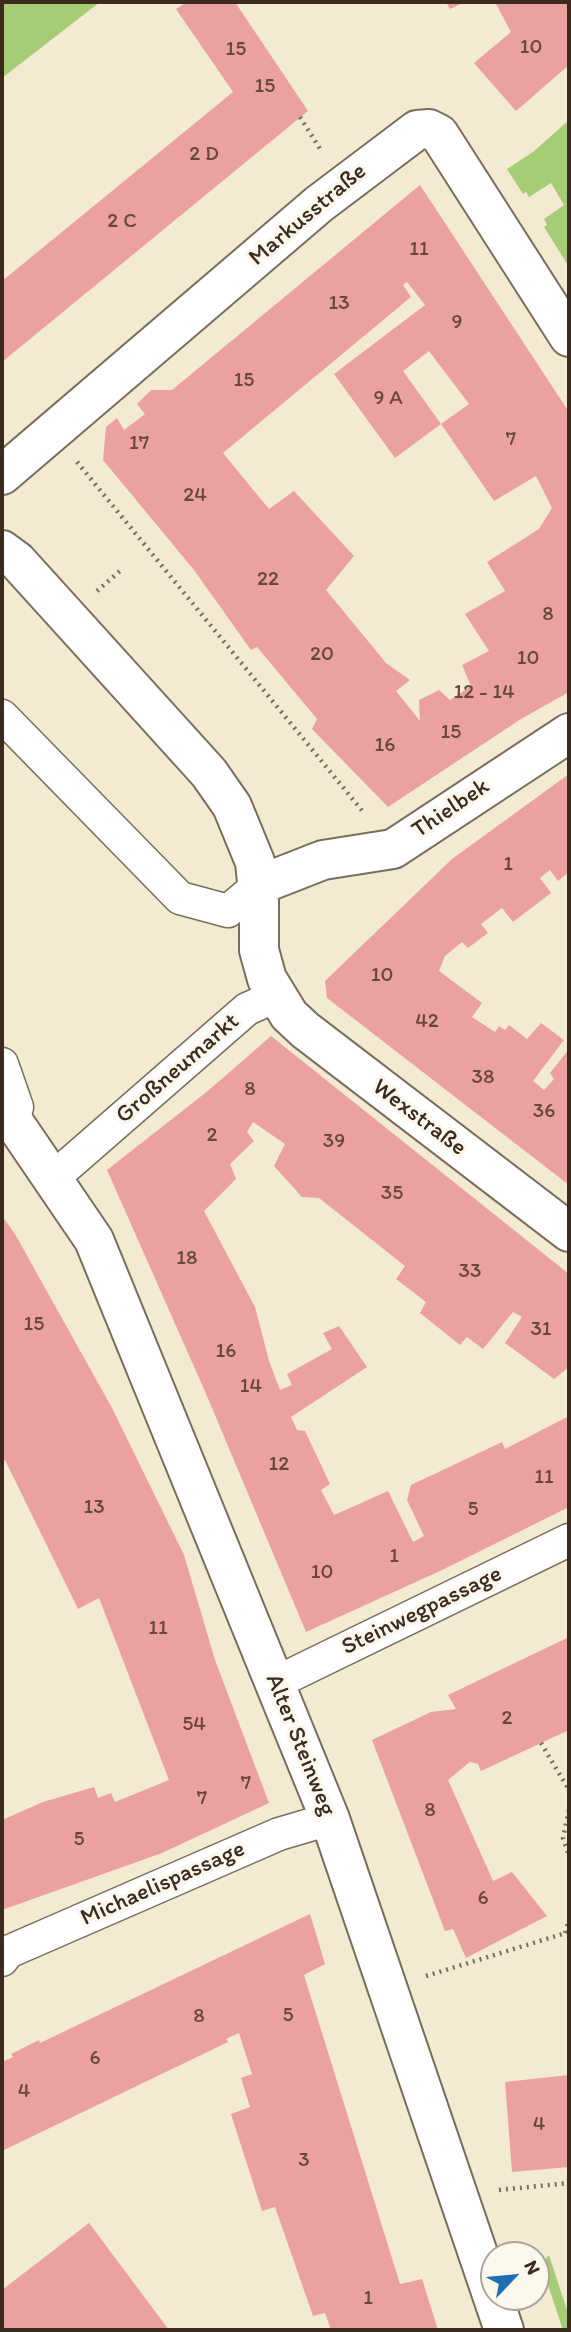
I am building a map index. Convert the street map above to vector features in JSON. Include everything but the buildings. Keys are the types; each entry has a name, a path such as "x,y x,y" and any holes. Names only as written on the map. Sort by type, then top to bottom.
{"street":[{"name":"Markusstraße","path":"2,475 319,204 417,130 429,129 444,141 569,337"},
{"path":"2,550 25,570 219,786 242,823 258,885 259,950 267,979 276,996"},
{"path":"2,716 180,898 228,911 258,885"},
{"name":"Thielbek","path":"258,885 323,860 393,849 569,733"},
{"name":"Großneumarkt","path":"52,1179 247,1009 276,996"},
{"name":"Wexstraße","path":"276,996 305,1030 569,1232"},
{"path":"2,1064 17,1107 7,1119 52,1179"},
{"name":"Alter Steinweg","path":"52,1179 94,1240 330,1819 505,2330"},
{"name":"Steinwegpassage","path":"275,1684 569,1539"},
{"name":"Michaelispassage","path":"2,1960 9,1952 267,1839 330,1819"}],"path":[{"path":"52,431 393,849"},
{"path":"541,1743 569,1790"},
{"path":"569,1810 563,1838 569,1856"},
{"path":"388,1987 567,1933 569,1920"},
{"path":"460,2197 569,2183"}],"green space":[{"path":"3,2 100,2 2,78"},
{"path":"569,120 569,267 544,227 547,225 544,219 564,205 551,183 529,197 526,192 523,194 507,169 533,152"},
{"path":"550,2258 569,2316 569,2330 563,2330 550,2291"}]}
